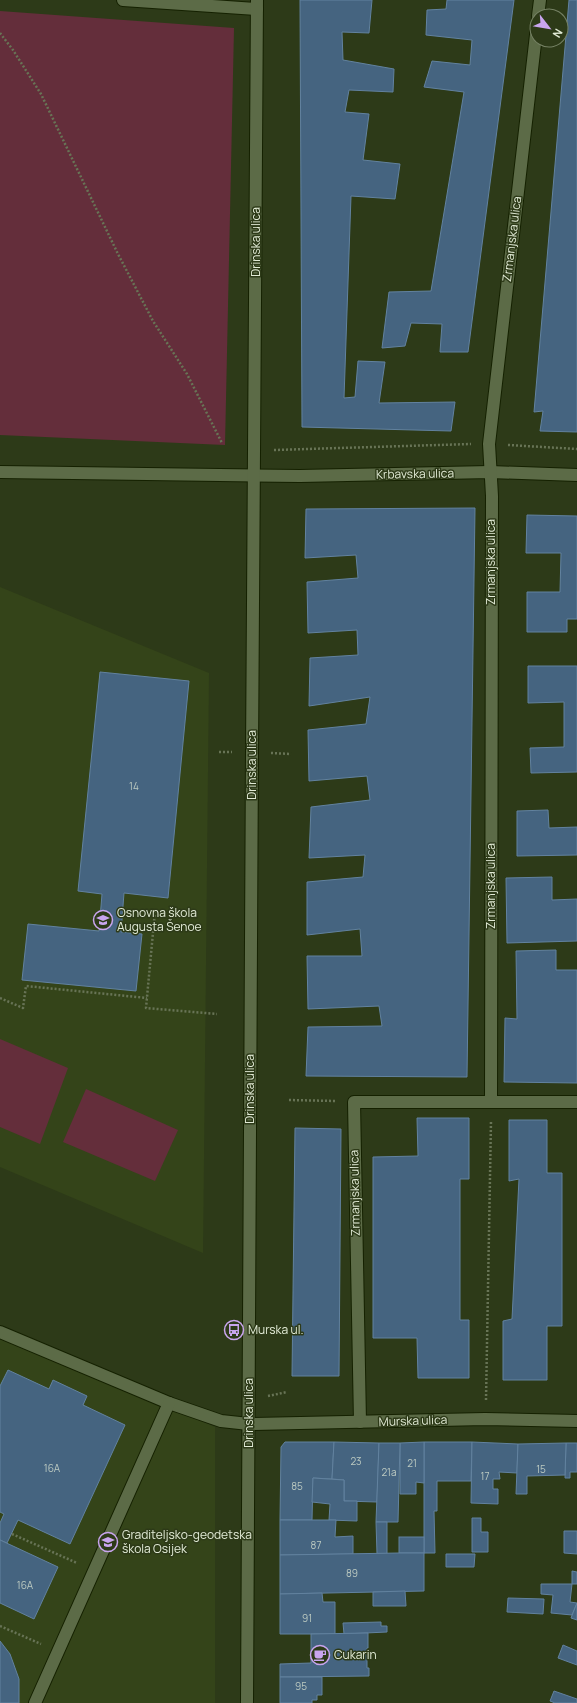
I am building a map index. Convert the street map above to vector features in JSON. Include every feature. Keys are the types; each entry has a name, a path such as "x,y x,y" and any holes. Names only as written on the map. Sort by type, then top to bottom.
{"street":[{"name":"Drinska ulica","path":"123,0 257,4 247,1703"},
{"name":"Zrmanjska ulica","path":"491,1101 492,496 489,444 534,48"},
{"path":"0,472 254,475"},
{"name":"Krbavska ulica","path":"254,475 300,476 490,472 577,475"},
{"name":"Zrmanjska ulica","path":"354,1102 360,1422"},
{"path":"354,1102 577,1102"},
{"name":"Murska ulica","path":"0,1332 169,1403 221,1421 249,1424 485,1419 577,1421"},
{"path":"35,1703 169,1403"}],"path":[{"path":"0,33 13,50 41,94 118,254 153,321 188,374 222,443"},
{"path":"254,449 292,450 489,444 577,449"},
{"path":"155,910 146,1008 217,1014"},
{"path":"0,998 23,1008 26,986 147,998"},
{"path":"288,1100 354,1102"},
{"path":"485,1419 491,1101"},
{"path":"12,1534 94,1571"},
{"path":"0,1626 58,1652"}],"shaded area":[{"path":"0,11 234,28 225,445 0,435"},
{"name":"Osnovna škola Augusta Šenoe","path":"0,587 209,673 203,1253 0,1167"},
{"path":"0,1039 68,1068 40,1144 0,1127"},
{"path":"86,1089 178,1130 155,1181 63,1142"},
{"name":"Graditeljsko-geodetska škola Osijek","path":"0,1336 215,1427 215,1703 0,1703"}],"building":[{"path":"300,0 372,0 369,33 342,32 343,60 394,69 393,92 349,90 345,112 369,114 363,160 400,164 395,199 351,196 344,398 355,397 358,361 385,362 379,403 455,402 451,431 302,427"},
{"path":"447,0 514,0 468,352 440,352 442,324 411,323 405,346 382,348 389,292 431,291 464,92 424,87 432,61 470,65 472,40 426,35 427,10 446,9"},
{"path":"569,0 577,0 577,432 540,431 543,411 534,412 565,48 569,48"},
{"path":"475,508 467,1077 306,1076 308,1027 382,1026 379,1006 308,1009 307,956 362,956 360,929 307,935 307,882 363,877 365,855 309,858 311,807 370,800 367,776 309,781 308,730 366,724 370,697 309,706 310,658 358,655 357,630 308,633 307,582 358,578 356,555 305,558 306,509"},
{"path":"527,515 577,516 577,619 567,619 567,632 527,632 527,592 560,592 561,553 526,553"},
{"path":"528,666 577,666 577,772 531,773 530,748 564,747 564,702 528,703"},
{"path":"100,672 189,681 168,898 124,893 121,932 142,934 136,991 22,980 28,924 99,931 102,894 78,891"},
{"path":"548,810 549,828 577,827 577,855 517,856 517,811"},
{"path":"552,877 552,900 577,899 577,941 507,943 506,878"},
{"path":"556,950 556,970 577,970 577,1083 504,1082 505,1018 517,1019 516,951"},
{"path":"417,1118 469,1118 469,1179 460,1179 460,1320 469,1320 469,1378 418,1378 417,1338 373,1338 373,1157 418,1156"},
{"path":"509,1120 547,1120 547,1173 562,1173 562,1326 547,1326 547,1380 503,1380 503,1321 512,1319 519,1179 509,1181"},
{"path":"295,1128 341,1129 339,1376 292,1376"},
{"path":"8,1370 49,1389 53,1380 87,1396 83,1405 125,1425 70,1544 18,1520 7,1543 0,1540 0,1523 4,1514 0,1512 0,1386"},
{"path":"285,1442 334,1442 332,1479 313,1478 312,1520 280,1520 281,1447"},
{"path":"334,1442 379,1443 377,1502 344,1501 344,1480 332,1479"},
{"path":"424,1442 472,1442 471,1481 437,1481 437,1511 434,1511 435,1553 424,1553"},
{"path":"424,1442 424,1483 416,1482 416,1494 400,1494 400,1443"},
{"path":"472,1442 518,1444 517,1473 499,1472 500,1479 493,1479 493,1489 498,1489 498,1504 471,1503"},
{"path":"379,1443 400,1443 398,1522 376,1522"},
{"path":"566,1443 577,1443 577,1472 570,1472 570,1478 565,1478"},
{"path":"566,1443 565,1475 527,1476 527,1494 516,1494 518,1444"},
{"path":"313,1478 344,1480 344,1501 357,1501 357,1521 329,1520 330,1504 312,1502"},
{"path":"472,1518 481,1518 481,1532 488,1532 488,1552 472,1552"},
{"path":"280,1520 336,1520 335,1537 353,1536 353,1554 280,1555"},
{"path":"376,1522 387,1522 387,1554 377,1554"},
{"path":"564,1531 577,1531 577,1554 564,1553"},
{"path":"399,1537 424,1537 424,1553 399,1553"},
{"path":"0,1540 58,1567 34,1619 0,1603"},
{"path":"424,1553 424,1591 280,1594 280,1555"},
{"path":"446,1554 475,1554 474,1567 446,1567"},
{"path":"572,1571 577,1572 577,1584 572,1584"},
{"path":"541,1584 572,1584 570,1602 577,1603 572,1615 551,1613 553,1595 541,1594"},
{"path":"405,1591 406,1606 373,1606 373,1592"},
{"path":"322,1593 323,1602 335,1602 335,1634 280,1634 280,1594"},
{"path":"508,1598 544,1599 543,1614 507,1612"},
{"path":"577,1603 577,1620 571,1618"},
{"path":"381,1622 381,1626 387,1626 387,1632 344,1634 343,1623"},
{"path":"368,1633 367,1668 369,1668 369,1676 280,1677 280,1664 311,1663 311,1634"},
{"path":"0,1641 10,1654 19,1679 19,1703 0,1703"},
{"path":"563,1645 577,1651 577,1665 558,1658"},
{"path":"280,1677 322,1677 322,1695 317,1695 317,1700 312,1700 312,1703 280,1703"},
{"path":"554,1691 577,1699 577,1703 555,1703 550,1701"}],"place":[{"name":"Osnovna škola Augusta Šenoe","path":"103,920"},
{"name":"Murska ul.","path":"234,1330"},
{"name":"Graditeljsko-geodetska škola Osijek","path":"108,1542"},
{"name":"Cukarin","path":"320,1655"}]}
